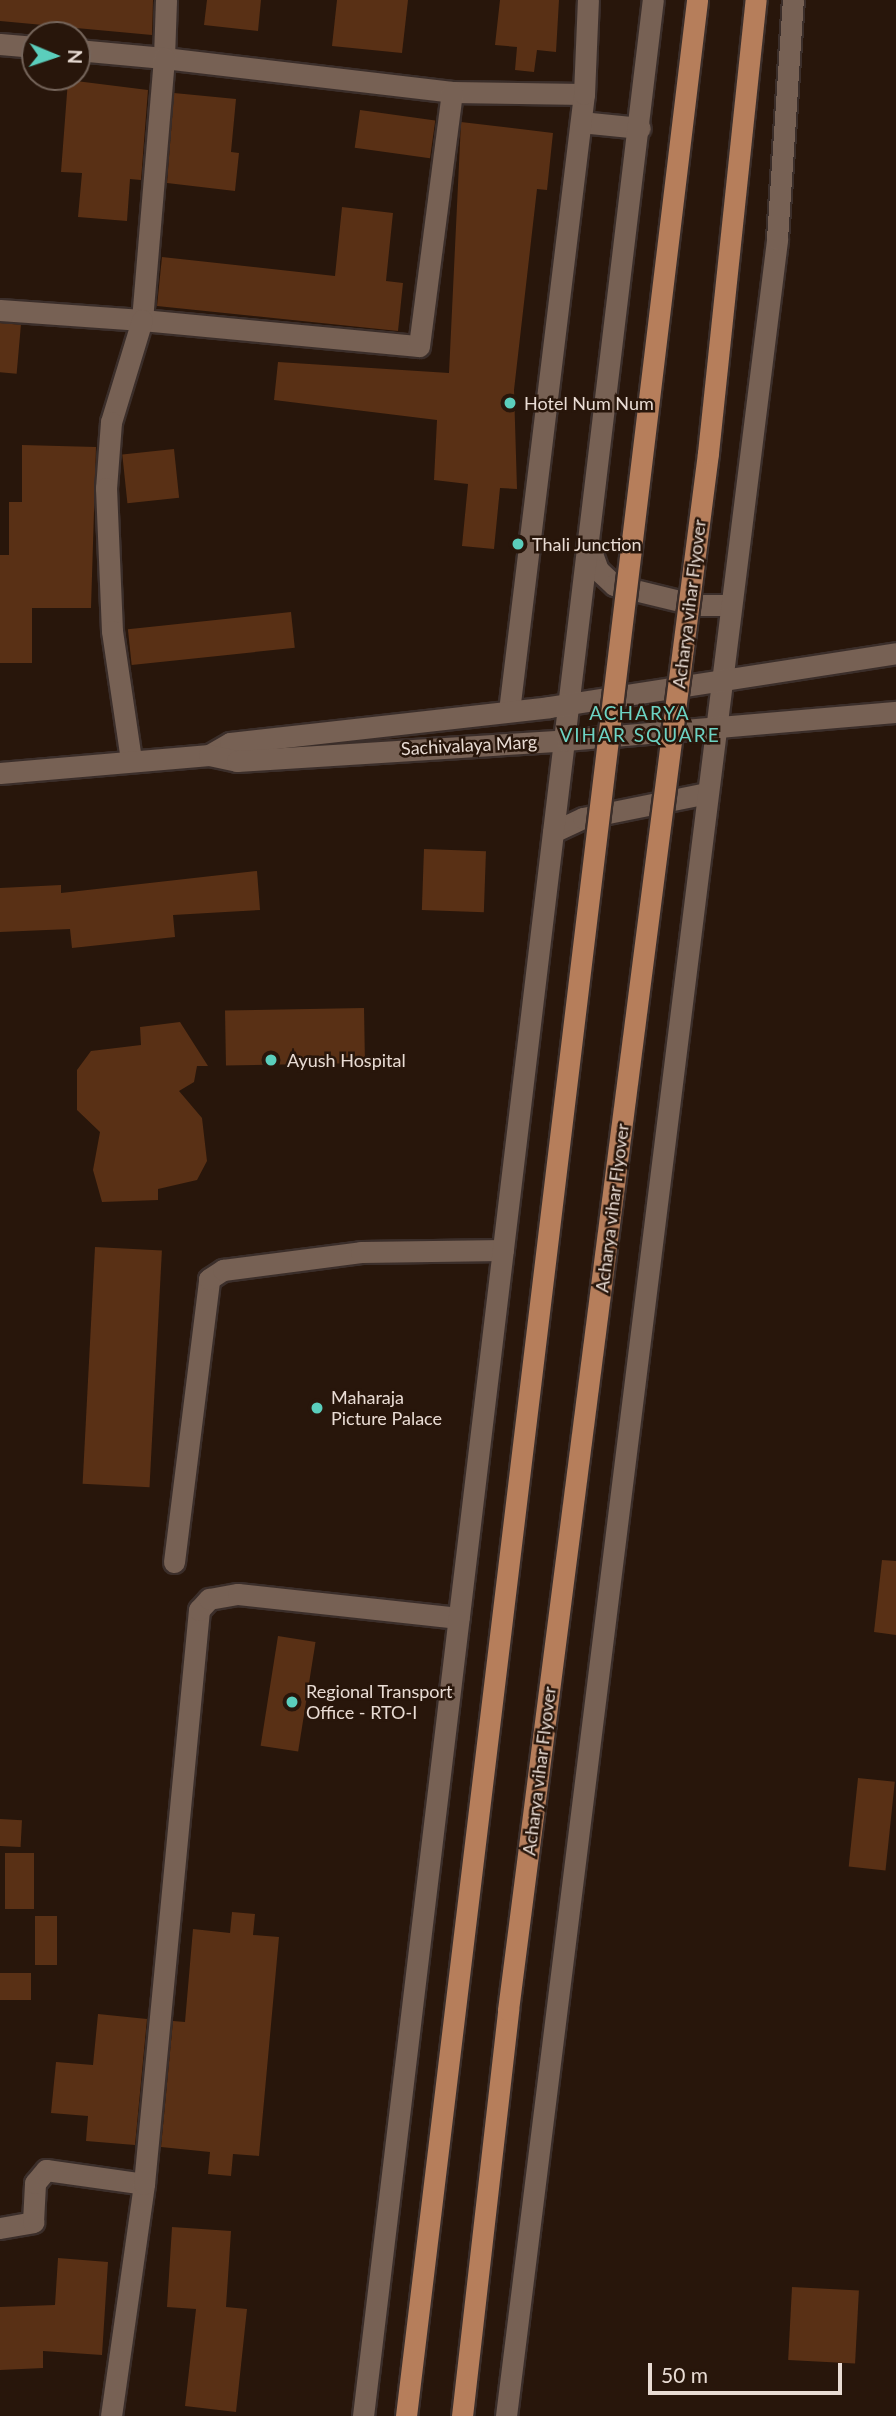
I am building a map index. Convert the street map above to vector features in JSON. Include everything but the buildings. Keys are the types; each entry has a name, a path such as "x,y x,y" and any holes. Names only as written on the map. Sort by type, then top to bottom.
{"highway":[{"path":"406,2416 697,0"},
{"name":"Acharya vihar Flyover","path":"462,2416 508,2010 708,453 756,0"}],"street":[{"path":"131,760 112,631 106,488 111,422 142,320 164,58 166,0"},
{"path":"509,711 581,122 587,0"},
{"path":"363,2416 553,832 572,704 653,0"},
{"path":"506,2416 777,239 793,0"},
{"path":"0,44 21,46"},
{"path":"91,51 452,92 584,94"},
{"path":"0,310 142,320 419,346 452,92"},
{"path":"581,122 640,128"},
{"path":"589,544 598,570 614,585 696,606 731,606"},
{"name":"Sachivalaya Marg","path":"209,755 230,743 572,704 722,678 896,653"},
{"name":"Sachivalaya Marg","path":"0,773 209,755 237,761 567,740 896,712"},
{"path":"553,832 583,818 707,793"},
{"path":"173,1562 209,1279 223,1270 362,1252 503,1250"},
{"path":"111,2416 144,2185 200,1610 209,1599 238,1594 459,1618"},
{"path":"0,2228 33,2222 35,2183 46,2170 144,2185"}],"place":[{"name":"Hotel Num Num","path":"510,403"},
{"name":"Thali Junction","path":"518,544"},
{"name":"Ayush Hospital","path":"271,1060"},
{"name":"Maharaja Picture Palace","path":"317,1408"},
{"name":"Regional Transport Office - RTO-I","path":"292,1702"}],"district":[{"name":"ACHARYA VIHAR SQUARE","path":"640,724"}]}
